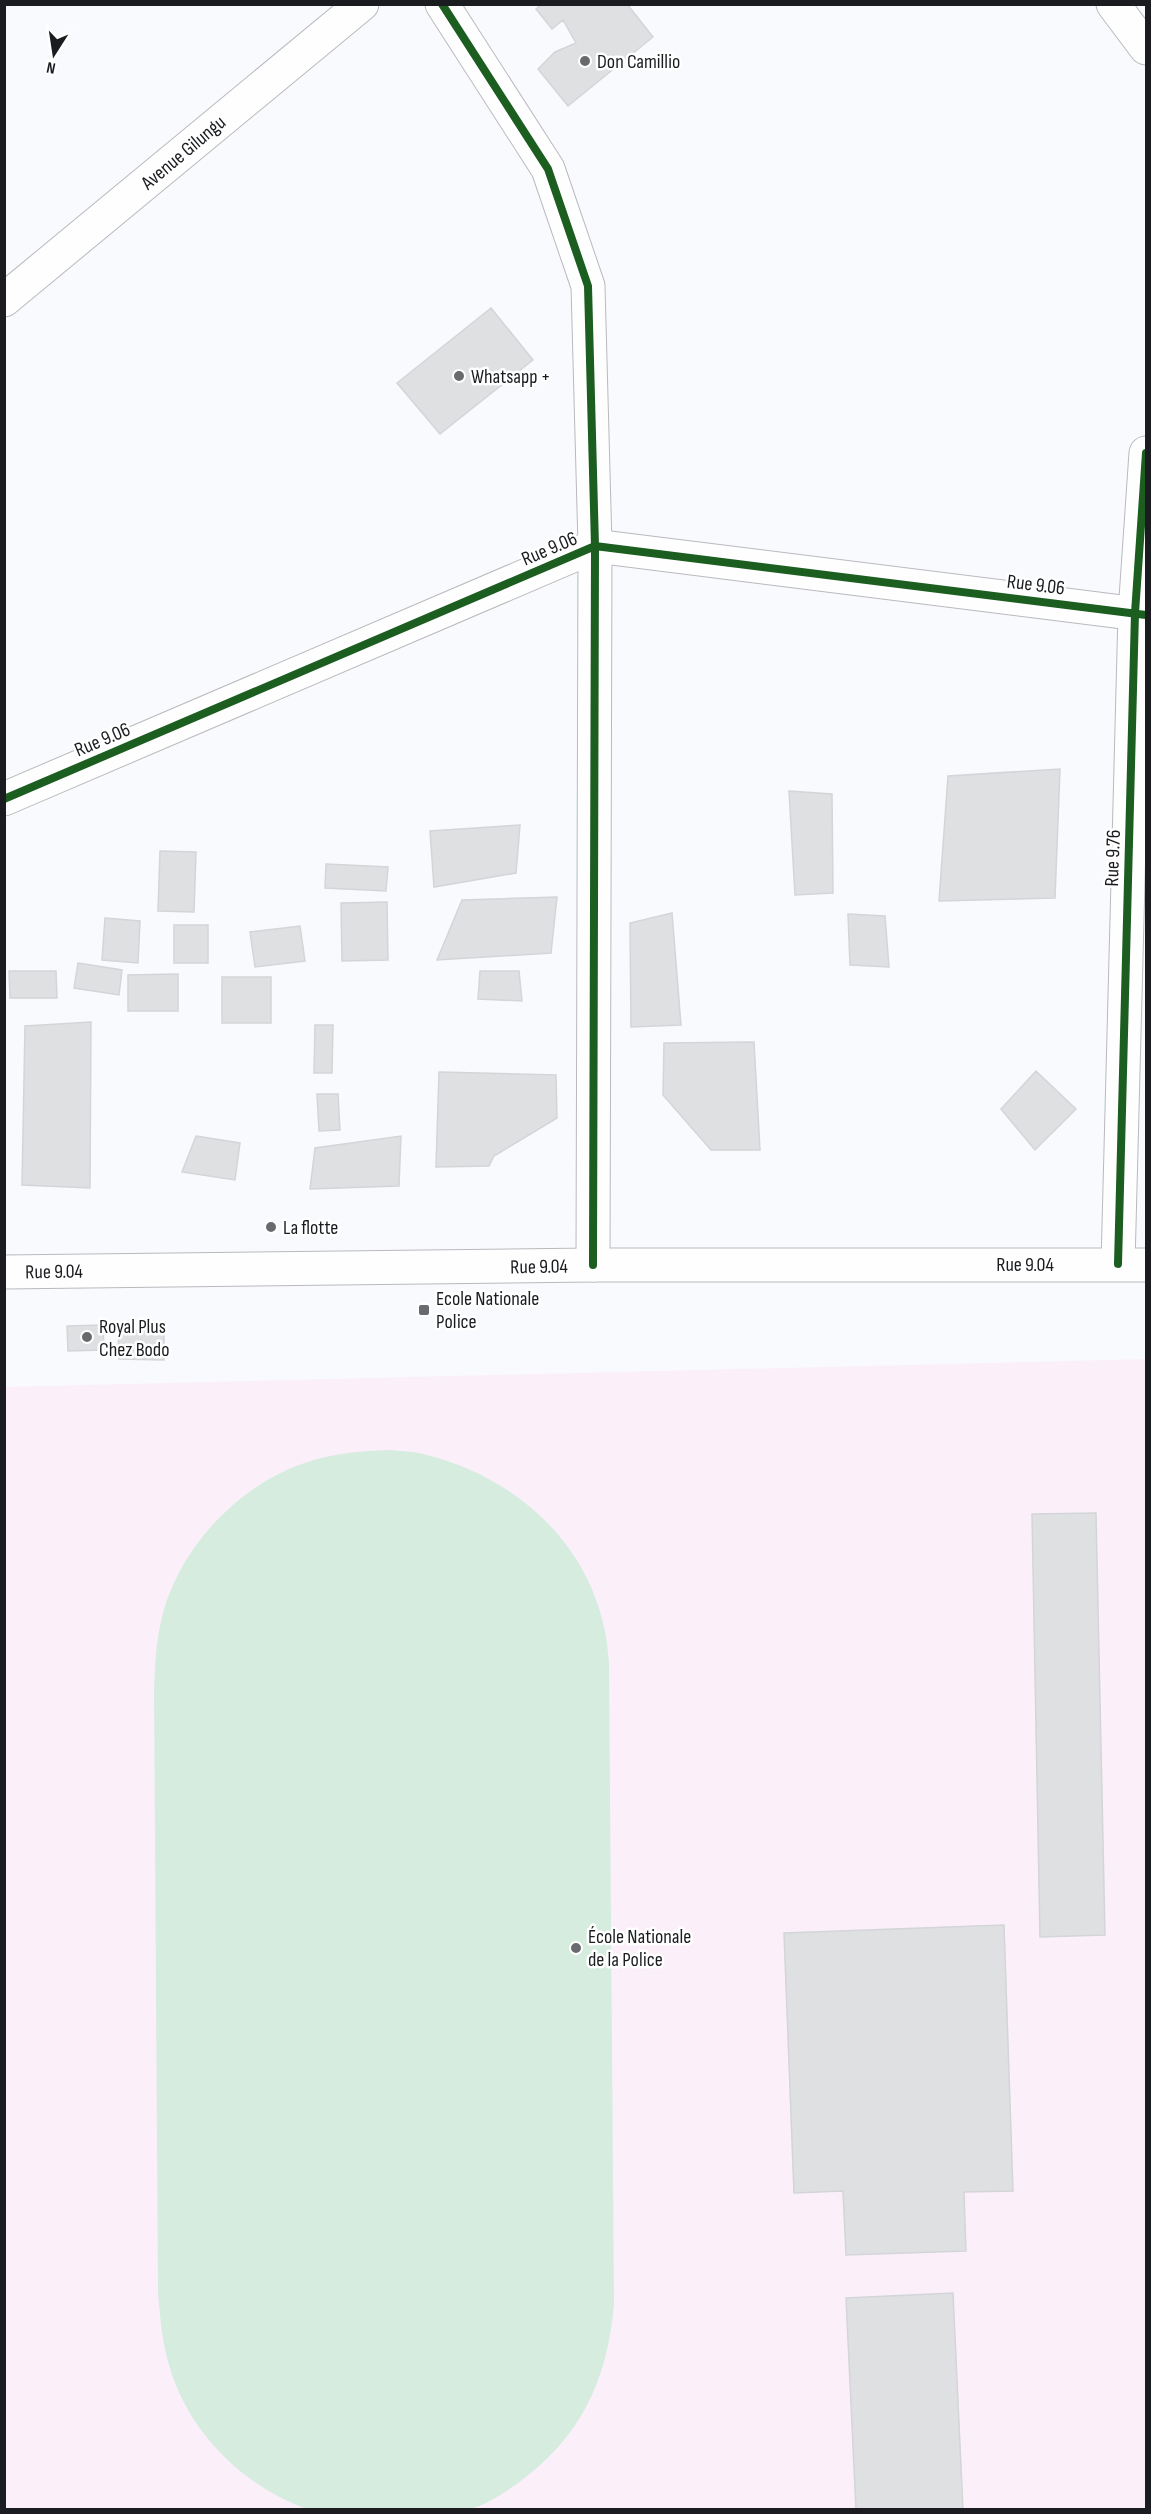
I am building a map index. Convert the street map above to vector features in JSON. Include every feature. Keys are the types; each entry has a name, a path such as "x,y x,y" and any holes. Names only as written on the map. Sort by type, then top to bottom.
{"street":[{"name":"Avenue Gilungu","path":"4,300 362,4"},
{"path":"442,4 548,168 588,286 595,546 593,1265"},
{"path":"1113,4 1146,48"},
{"name":"Rue 9.76","path":"1132,1264 1141,614 1146,453"},
{"name":"Rue 9.06","path":"4,799 595,546 1141,614"},
{"name":"Rue 9.04","path":"4,1272 593,1265 1132,1264"}],"shaded area":[{"name":"École Nationale de la Police","path":"1146,1359 1146,2509 5,2509 4,1387"}],"green space":[{"path":"387,1450 422,1454 459,1465 516,1496 541,1516 580,1566 594,1595 605,1632 609,1664 614,2305 610,2333 597,2383 574,2427 559,2446 540,2465 502,2494 476,2507 459,2510 307,2509 283,2499 240,2471 204,2434 178,2389 167,2356 158,2292 154,1690 155,1662 162,1617 183,1565 199,1541 239,1499 288,1470 314,1460 350,1453"}],"building":[{"name":"Don Camillio","path":"542,4 627,4 653,37 568,106 538,69 555,52 576,43 563,20 552,29 536,9"},
{"path":"491,308 533,360 440,434 397,383"},
{"path":"1060,769 1055,898 939,901 948,776"},
{"path":"789,791 832,794 833,893 795,895"},
{"path":"520,825 516,873 434,887 430,831"},
{"path":"160,851 196,852 194,912 158,911"},
{"path":"326,864 388,867 386,891 325,888"},
{"path":"557,897 551,953 437,960 462,900"},
{"path":"387,902 388,960 342,961 341,903"},
{"path":"672,913 681,1025 631,1027 630,923"},
{"path":"848,914 885,916 889,967 850,965"},
{"path":"105,918 140,921 138,963 102,960"},
{"path":"174,925 208,925 208,963 174,963"},
{"path":"300,926 305,961 255,967 250,932"},
{"path":"78,963 122,970 119,995 74,988"},
{"path":"9,971 56,971 57,998 10,998"},
{"path":"480,971 519,971 522,1001 478,999"},
{"path":"178,974 178,1011 128,1011 128,975"},
{"path":"222,977 271,977 271,1023 222,1023"},
{"path":"91,1022 90,1188 22,1185 25,1026"},
{"path":"315,1025 333,1025 332,1073 314,1073"},
{"path":"754,1042 760,1150 711,1150 663,1095 664,1043"},
{"path":"1036,1071 1076,1109 1035,1150 1001,1109"},
{"path":"439,1072 556,1075 557,1118 494,1156 489,1166 436,1167"},
{"path":"317,1094 338,1094 340,1130 319,1131"},
{"path":"196,1136 240,1143 235,1180 182,1172"},
{"path":"401,1136 399,1186 310,1189 315,1148"},
{"path":"103,1325 104,1350 68,1351 67,1326"},
{"path":"118,1330 164,1331 164,1360 119,1359"},
{"path":"1096,1513 1105,1935 1040,1937 1032,1514"},
{"path":"1004,1925 1013,2191 964,2192 966,2251 846,2255 843,2191 794,2193 784,1933"},
{"path":"953,2293 963,2510 856,2510 846,2298"}],"cycle path":[{"path":"442,4 548,169 588,286 595,546 593,1265"},
{"path":"1118,1264 1135,613 1146,453"},
{"path":"4,799 595,546 1146,615"}],"place":[{"name":"Don Camillio","path":"585,61"},
{"name":"Whatsapp +","path":"459,376"},
{"name":"La flotte","path":"271,1227"},
{"name":"Ecole Nationale Police","path":"424,1310"},
{"name":"Royal Plus Chez Bodo","path":"87,1337"},
{"name":"École Nationale de la Police","path":"576,1948"}]}
